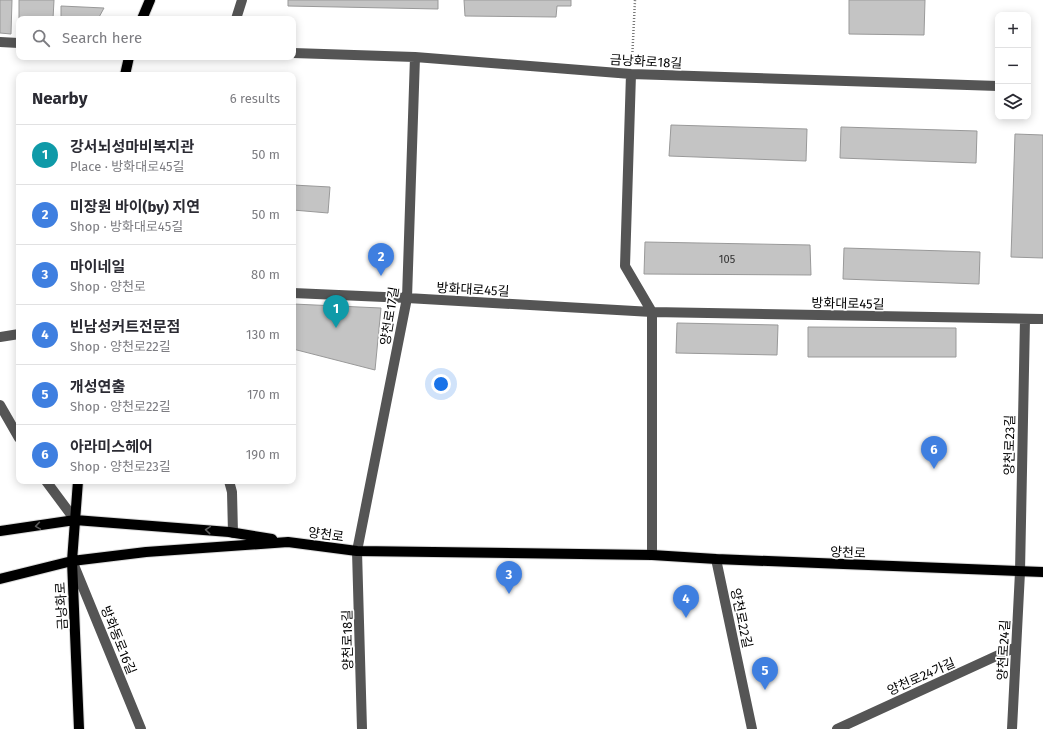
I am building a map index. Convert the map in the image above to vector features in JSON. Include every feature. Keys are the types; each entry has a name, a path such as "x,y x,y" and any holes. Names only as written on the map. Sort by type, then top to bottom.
{"main road":[{"path":"143,16 150,0"},
{"path":"126,72 128,60"},
{"name":"금낭화로","path":"78,484 72,561 79,729"},
{"path":"0,531 75,520 233,533 288,542"},
{"name":"양천로","path":"0,579 72,561 146,552 288,542 358,551 652,555 716,559 1043,572"}],"street":[{"path":"237,16 242,0"},
{"path":"0,42 16,43"},
{"name":"금낭화로18길","path":"296,53 415,57 631,74 995,86"},
{"name":"양천로17길","path":"358,551 407,298 415,57"},
{"path":"631,74 625,266 652,312 652,555"},
{"name":"방화대로45길","path":"296,293 652,312 1043,319"},
{"name":"양천로23길","path":"1020,572 1025,319"},
{"path":"0,337 16,334"},
{"path":"0,405 16,433"},
{"path":"48,484 75,520"},
{"path":"230,484 232,492 233,533"},
{"name":"양천로18길","path":"358,551 362,729"},
{"name":"양천로22길","path":"716,559 752,729"},
{"name":"방화동로16길","path":"72,561 141,729"},
{"name":"양천로24길","path":"1012,729 1020,572"},
{"name":"양천로24가길","path":"836,729 1016,647"}],"path":[{"path":"631,74 635,0"}],"building":[{"path":"0,0 12,0 11,34 0,33"},
{"path":"19,0 54,0 53,16 19,16"},
{"path":"288,0 438,0 438,9 288,6"},
{"path":"464,0 571,0 571,6 557,6 556,17 465,16"},
{"path":"849,0 925,0 924,35 849,34"},
{"path":"61,6 104,8 100,16 61,16"},
{"path":"671,125 807,129 806,161 669,156"},
{"path":"841,127 977,131 976,163 840,158"},
{"path":"1015,134 1043,135 1043,258 1011,257"},
{"path":"296,185 330,187 328,213 296,210"},
{"path":"645,242 810,245 811,275 644,274"},
{"path":"844,248 980,252 979,284 843,279"},
{"path":"296,304 381,308 375,370 296,350"},
{"path":"677,323 778,325 777,355 676,353"},
{"path":"808,327 956,328 956,357 808,357"}],"place":[{"name":"미장원 바이(by) 지연","path":"381,276"},
{"name":"강서뇌성마비복지관","path":"336,328"},
{"name":"아라미스헤어","path":"934,469"},
{"name":"마이네일","path":"509,594"},
{"name":"빈남성커트전문점","path":"686,618"},
{"name":"개성연출","path":"765,690"}]}
